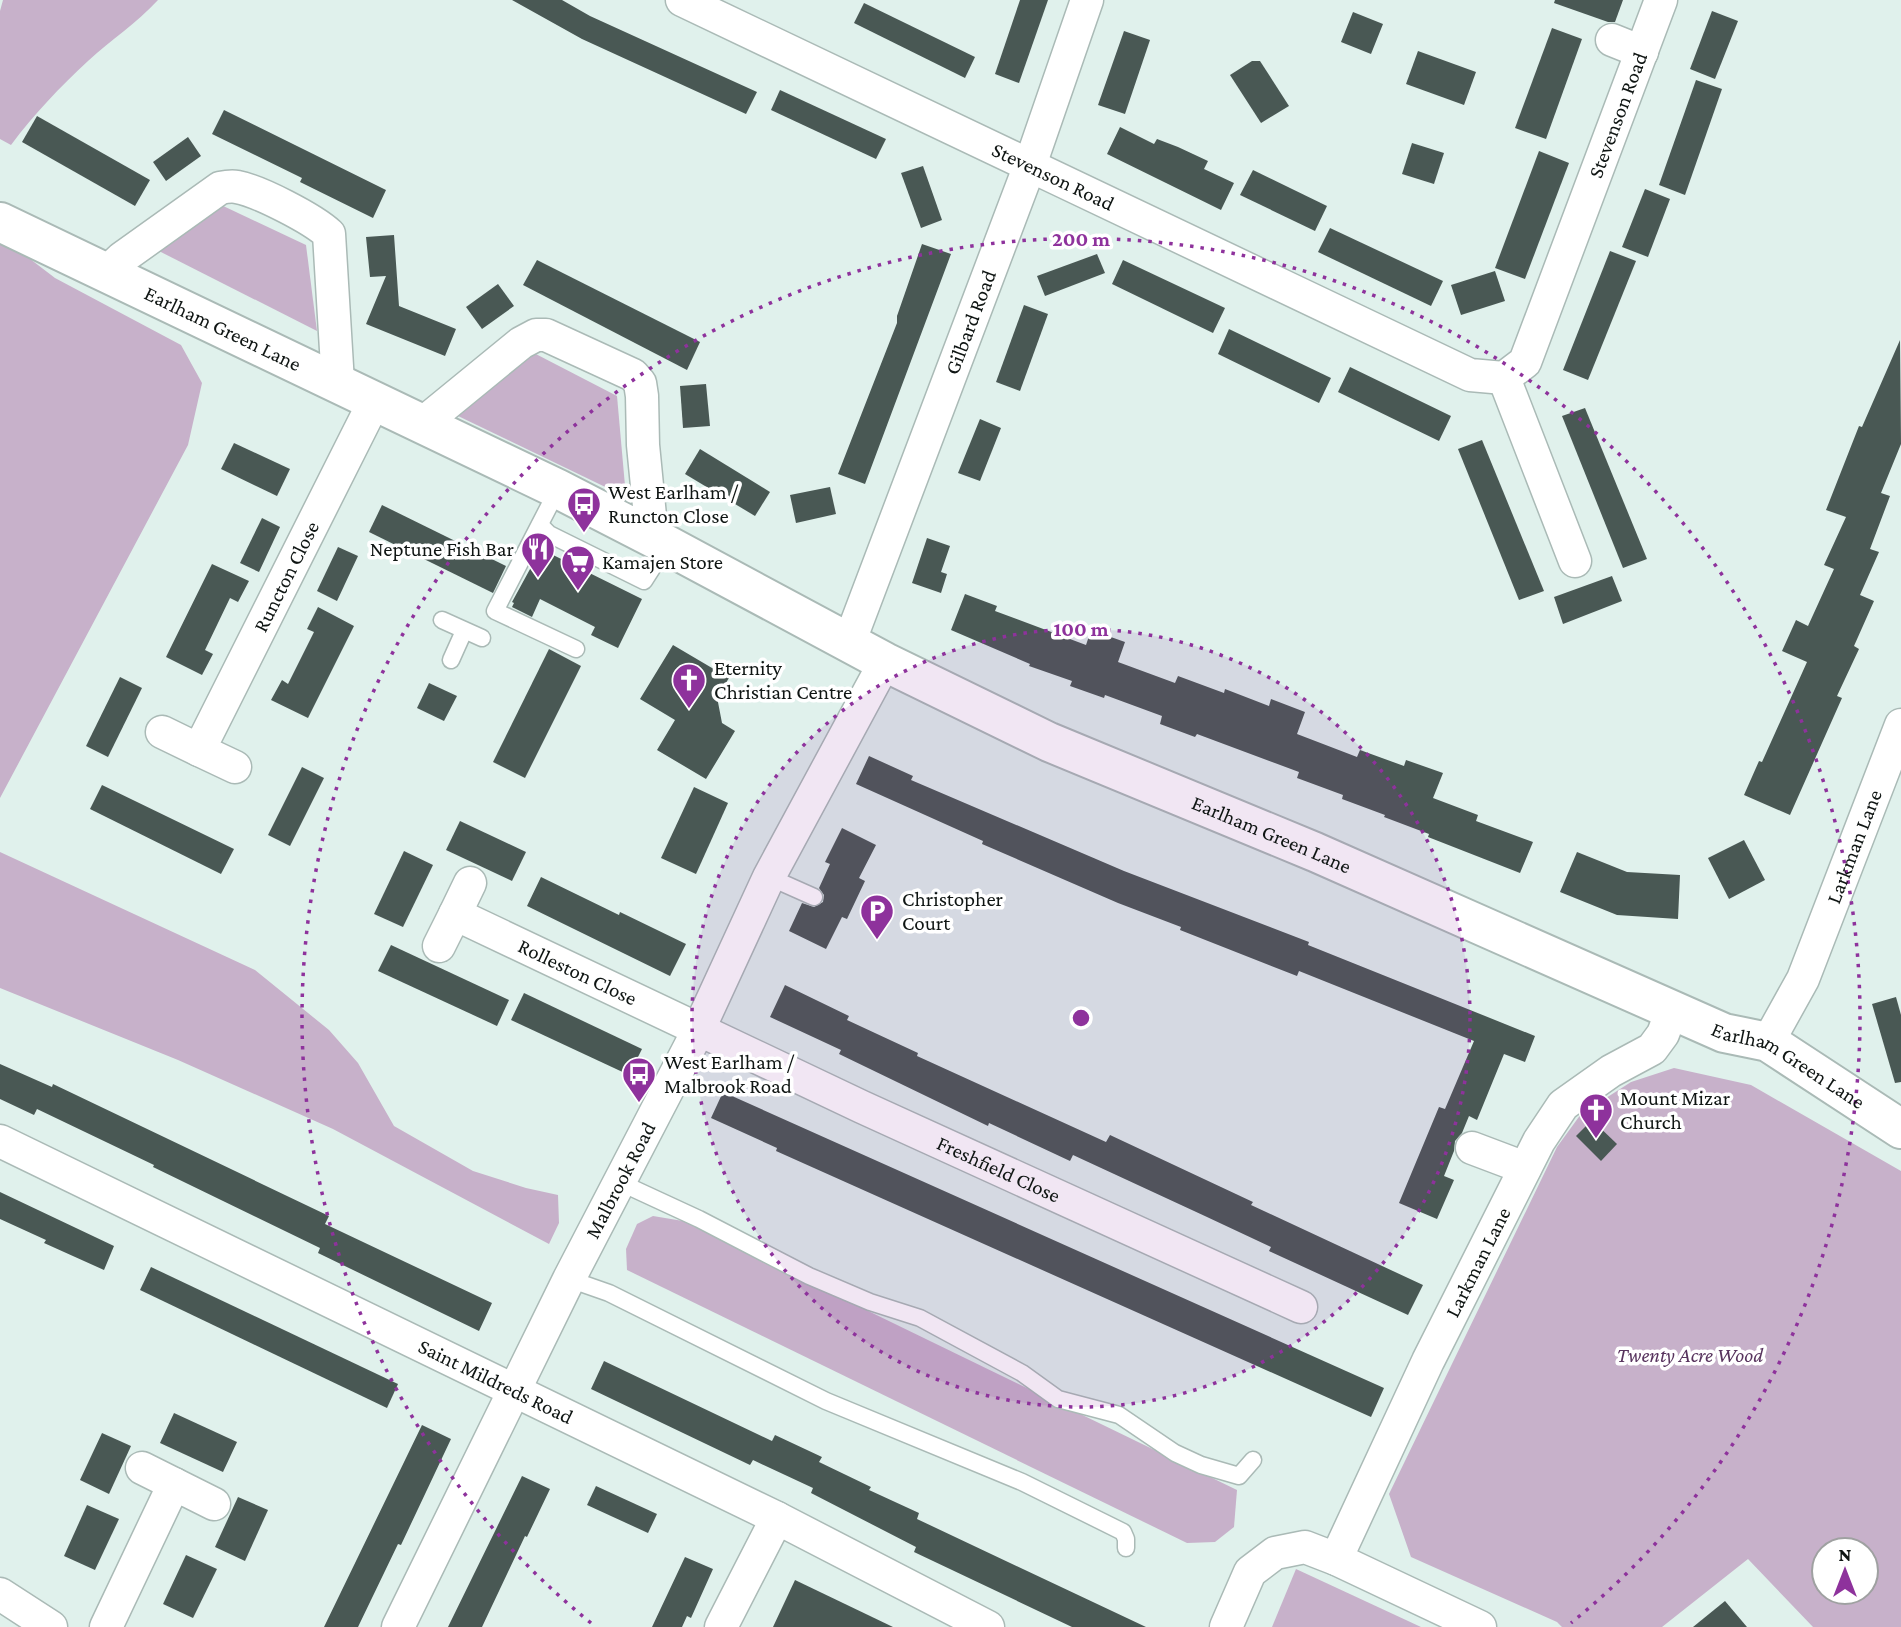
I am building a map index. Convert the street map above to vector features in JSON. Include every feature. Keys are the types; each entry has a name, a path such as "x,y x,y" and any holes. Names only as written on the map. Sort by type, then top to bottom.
{"street":[{"name":"Stevenson Road","path":"682,0 1470,375 1504,378 1525,362 1661,0"},
{"name":"Gilbard Road","path":"849,643 1030,165 1087,0"},
{"path":"1612,40 1642,52"},
{"path":"106,273 122,258 220,188 236,186 281,205 319,225 329,234 338,383"},
{"name":"Earlham Green Lane","path":"6,223 558,489 885,662 1049,742 1315,852 1724,1032 1768,1042 1901,1129"},
{"path":"422,424 521,343 536,335 546,335 633,375 640,383 642,397 643,444 650,516 656,539"},
{"path":"1504,378 1575,561"},
{"name":"Runcton Close","path":"199,750 373,402"},
{"name":"Malbrook Road","path":"398,1627 569,1279 698,1031 769,877 885,662"},
{"name":"Larkman Lane","path":"1768,1042 1803,979 1901,726"},
{"path":"162,732 235,767"},
{"path":"439,946 470,884"},
{"name":"Rolleston Close","path":"455,914 698,1031"},
{"name":"Larkman Lane","path":"1336,1559 1428,1361 1539,1141 1563,1105 1611,1071 1652,1049 1663,1034 1672,1010"},
{"name":"Freshfield Close","path":"698,1031 1301,1307"},
{"name":"Saint Mildreds Road","path":"0,1141 776,1518 988,1627"},
{"path":"1472,1148 1525,1168"},
{"path":"142,1468 214,1503"},
{"path":"106,1627 174,1484"},
{"path":"721,1627 776,1518"},
{"path":"1226,1627 1251,1572 1275,1553 1305,1547 1480,1627"},
{"path":"0,1594 51,1627"}],"lane":[{"path":"558,489 495,611 576,649"},
{"path":"540,525 549,534 644,582 656,539"},
{"path":"442,620 482,638"},
{"path":"451,660 464,631"},
{"path":"769,877 814,897"},
{"path":"619,1182 743,1241 809,1276 870,1302 920,1318 1022,1373 1058,1399 1119,1415 1175,1453 1201,1465 1239,1476 1253,1460"},
{"path":"569,1279 609,1293 826,1401 1022,1482 1123,1532 1126,1548"}],"green space":[{"path":"3,0 158,0 67,81 11,145 0,139 0,11"},
{"path":"219,204 306,245 317,331 151,247"},
{"path":"0,236 55,278 181,345 202,383 188,445 0,798"},
{"path":"530,351 617,396 626,497 456,415"},
{"path":"0,852 255,970 329,1030 358,1063 394,1126 473,1171 558,1195 559,1223 549,1244 333,1129 178,1060 0,988"},
{"name":"Twenty Acre Wood","path":"1674,1068 1751,1085 1901,1171 1901,1627 1813,1627 1748,1559 1662,1627 1562,1627 1557,1622 1411,1557 1389,1494 1557,1147 1581,1114 1631,1082"},
{"path":"653,1216 683,1221 1237,1490 1234,1527 1215,1542 1187,1543 627,1270 626,1249 637,1224"},
{"path":"1296,1569 1421,1627 1272,1627"}],"building":[{"path":"512,0 562,0 590,16 757,92 746,114 582,39"},
{"path":"1020,0 1048,0 1019,83 995,74"},
{"path":"1555,0 1623,0 1615,22 1608,22 1554,3"},
{"path":"864,3 975,57 965,78 854,23"},
{"path":"1712,11 1738,21 1715,79 1690,69"},
{"path":"1353,12 1383,24 1371,54 1341,42"},
{"path":"1552,28 1582,39 1546,139 1515,128"},
{"path":"1124,31 1150,40 1125,114 1098,105"},
{"path":"1418,51 1476,72 1464,105 1406,84"},
{"path":"1252,61 1260,61 1289,106 1261,123 1230,75"},
{"path":"1696,80 1722,89 1685,195 1659,185"},
{"path":"780,90 886,139 876,159 771,110"},
{"path":"224,110 386,190 373,218 300,182 302,178 212,134"},
{"path":"37,116 150,180 135,206 22,142"},
{"path":"1120,127 1154,144 1157,139 1208,161 1204,169 1234,183 1221,210 1107,154"},
{"path":"188,137 201,156 166,181 153,162"},
{"path":"1412,143 1444,153 1434,184 1402,174"},
{"path":"1539,151 1569,163 1525,279 1495,268"},
{"path":"923,166 942,220 921,228 901,173"},
{"path":"1253,170 1327,206 1315,231 1240,195"},
{"path":"1645,189 1670,199 1648,257 1622,247"},
{"path":"1330,228 1443,281 1431,306 1318,252"},
{"path":"394,235 399,306 456,329 445,356 366,324 386,276 370,277 366,237"},
{"path":"922,244 951,254 865,484 838,474 897,323 897,316"},
{"path":"1610,251 1636,261 1588,380 1563,370"},
{"path":"1097,254 1105,273 1045,296 1037,276"},
{"path":"537,260 700,342 687,370 523,285"},
{"path":"1123,260 1225,308 1213,333 1112,284"},
{"path":"1495,271 1505,301 1461,315 1451,285"},
{"path":"498,284 514,306 482,329 466,307"},
{"path":"1024,305 1048,314 1020,391 996,382"},
{"path":"1229,329 1331,378 1319,403 1218,354"},
{"path":"1900,340 1901,444 1881,493 1890,496 1870,549 1879,552 1860,595 1874,601 1854,646 1859,649 1837,696 1842,698 1790,815 1744,795 1759,761 1762,762 1807,662 1782,651 1796,620 1808,626 1834,569 1824,565 1846,517 1826,510 1859,426 1862,427"},
{"path":"1350,367 1451,416 1439,441 1338,392"},
{"path":"706,384 710,426 683,428 680,386"},
{"path":"1585,408 1647,559 1623,568 1562,416"},
{"path":"980,419 1001,428 980,481 958,473"},
{"path":"1482,440 1544,591 1519,600 1458,449"},
{"path":"234,443 290,469 277,496 221,469"},
{"path":"700,449 770,492 755,516 685,474"},
{"path":"830,487 836,514 796,523 790,495"},
{"path":"382,505 506,566 493,593 369,532"},
{"path":"262,518 280,527 259,572 240,563"},
{"path":"927,538 950,546 941,572 947,574 941,593 912,583"},
{"path":"338,547 358,556 337,601 317,591"},
{"path":"541,549 642,599 618,648 591,635 595,627 540,599 532,617 512,607 512,602"},
{"path":"212,564 249,581 238,602 230,598 205,650 213,654 202,675 166,657"},
{"path":"1612,576 1622,601 1563,624 1554,597"},
{"path":"965,594 997,606 995,611 1086,645 1091,630 1125,642 1118,662 1175,683 1178,676 1224,693 1225,689 1269,706 1271,699 1305,712 1297,734 1357,757 1360,750 1404,766 1406,760 1443,773 1433,798 1478,815 1476,821 1533,842 1520,873 1342,799 1343,795 1297,778 1299,772 1197,734 1195,737 1160,724 1162,716 1105,695 1104,698 1070,686 1072,681 1029,666 1030,664 951,630"},
{"path":"318,607 354,626 308,718 271,700 282,680 288,684 314,632 307,629"},
{"name":"Eternity Christian Centre","path":"673,645 729,678 717,697 722,723 735,731 706,779 657,750 675,720 640,699"},
{"path":"549,649 581,666 525,778 493,762"},
{"path":"120,677 142,688 108,757 86,746"},
{"path":"429,683 457,696 444,721 417,708"},
{"path":"869,756 913,776 911,780 1124,871 1309,942 1308,945 1535,1036 1525,1062 1504,1054 1477,1120 1469,1116 1462,1133 1455,1141 1444,1176 1454,1180 1437,1219 1399,1203 1439,1107 1445,1109 1474,1041 1299,971 1297,976 1180,930 1181,927 1118,903 982,844 983,841 856,784"},
{"path":"302,767 324,778 290,846 268,835"},
{"path":"102,785 234,849 221,874 90,809"},
{"path":"694,787 728,803 696,874 661,858"},
{"path":"460,821 526,852 512,881 446,850"},
{"path":"842,828 876,845 859,878 865,881 847,919 842,917 826,949 789,931 802,903 814,907 823,902 824,895 819,888 830,864 825,862"},
{"path":"1744,840 1765,880 1729,899 1708,858"},
{"path":"404,851 433,865 403,927 374,914"},
{"path":"1577,852 1627,872 1680,875 1678,919 1617,915 1560,892"},
{"path":"541,877 686,944 670,976 527,906"},
{"path":"391,945 509,1000 497,1026 378,971"},
{"path":"785,985 849,1016 847,1020 918,1053 917,1056 1106,1142 1110,1135 1253,1202 1251,1205 1423,1285 1408,1315 1269,1251 1271,1247 1073,1155 1070,1161 989,1123 988,1126 839,1054 841,1050 770,1017"},
{"path":"524,993 642,1049 629,1075 511,1020"},
{"path":"1896,997 1901,1015 1901,1082 1895,1083 1872,1004"},
{"path":"0,1064 52,1087 53,1084 329,1216 325,1224 492,1303 479,1331 318,1253 320,1248 153,1167 154,1165 37,1109 34,1115 0,1099"},
{"path":"723,1092 1384,1388 1371,1417 776,1151 777,1148 711,1118"},
{"name":"Mount Mizar Church","path":"1592,1120 1617,1144 1601,1161 1576,1136"},
{"path":"0,1192 114,1246 104,1270 44,1243 46,1240 0,1219"},
{"path":"151,1267 398,1384 387,1408 140,1290"},
{"path":"604,1361 772,1441 775,1435 822,1457 819,1462 871,1487 869,1490 919,1513 917,1519 1146,1627 1072,1627 914,1552 916,1547 811,1493 813,1488 753,1460 750,1465 591,1389"},
{"path":"174,1413 237,1442 223,1472 160,1443"},
{"path":"422,1425 451,1439 401,1545 398,1544 358,1627 324,1627"},
{"path":"102,1433 131,1446 109,1494 80,1480"},
{"path":"522,1476 550,1489 527,1537 525,1536 482,1627 448,1627"},
{"path":"596,1486 657,1514 648,1533 587,1505"},
{"path":"238,1497 268,1510 245,1561 215,1547"},
{"path":"87,1505 119,1519 95,1570 64,1556"},
{"path":"186,1555 217,1569 193,1618 163,1604"},
{"path":"685,1557 713,1569 691,1618 687,1616 682,1627 652,1627"},
{"path":"795,1580 893,1627 773,1627"},
{"path":"1725,1601 1747,1627 1693,1627"}],"place":[{"name":"West Earlham / Runcton Close","path":"584,534"},
{"name":"Neptune Fish Bar","path":"538,579"},
{"name":"Kamajen Store","path":"578,592"},
{"name":"Eternity Christian Centre","path":"689,710"},
{"name":"Christopher Court","path":"877,941"},
{"name":"West Earlham / Malbrook Road","path":"639,1104"},
{"name":"Mount Mizar Church","path":"1596,1140"}]}
